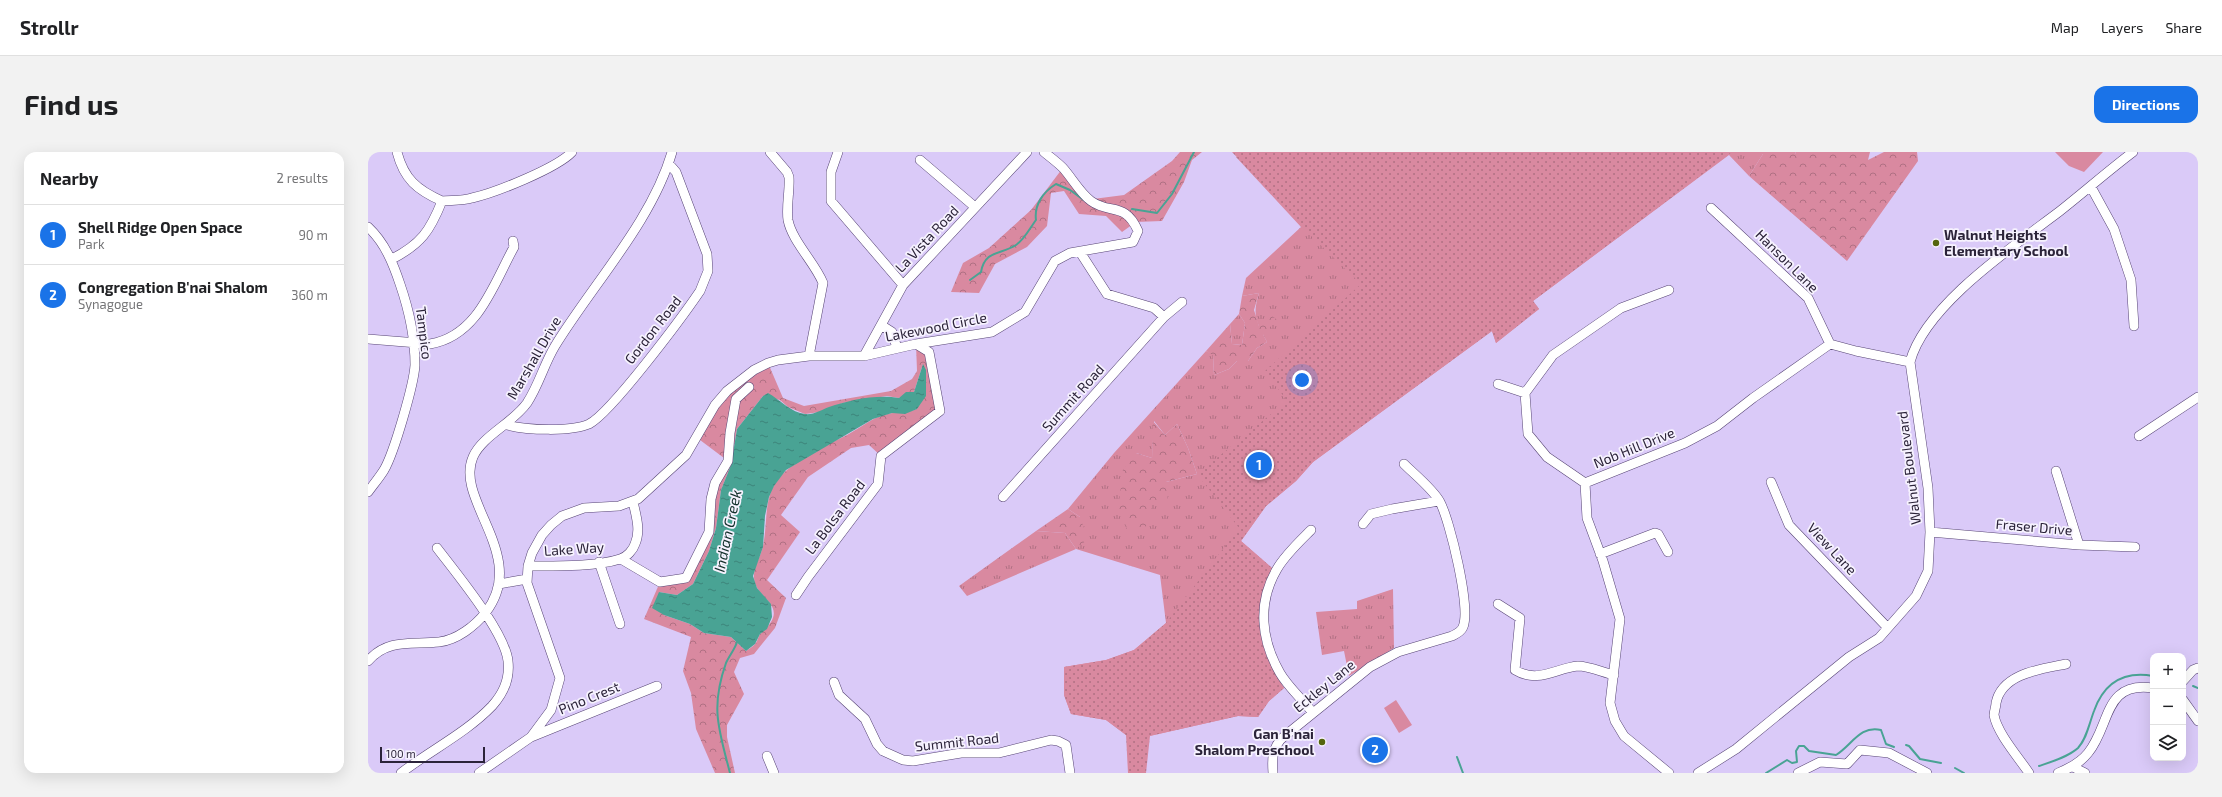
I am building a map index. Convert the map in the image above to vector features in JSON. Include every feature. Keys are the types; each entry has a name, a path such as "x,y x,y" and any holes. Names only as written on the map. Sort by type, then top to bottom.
{"street":[{"path":"397,152 401,168 414,185 442,201 479,196 545,170 566,158 572,152"},
{"name":"Marshall Drive","path":"368,661 381,649 395,644 449,640 471,627 486,613 494,599 499,584 496,549 470,482 470,467 473,456 479,447 507,424 527,403 555,346 650,205 659,189 672,152"},
{"path":"770,152 789,177 788,213 791,230 819,272 823,283 809,356"},
{"path":"838,152 831,172 831,201 903,285"},
{"name":"La Vista Road","path":"864,356 903,285 1028,152"},
{"name":"Lakewood Circle","path":"633,502 649,490 686,455 715,405 726,391 754,370 778,360 809,356 864,356 916,344 992,332 1024,312 1054,261 1070,253 1133,242 1138,231 1133,220 1116,208 1105,207 1091,201 1062,168 1044,152"},
{"name":"Walnut Boulevard","path":"1698,773 1736,750 1849,657 1879,638 1887,627 1916,596 1928,571 1930,532 1928,488 1910,362 1918,342 1951,299 1962,288 2133,152"},
{"path":"920,160 975,207"},
{"name":"Gordon Road","path":"507,424 516,427 561,428 580,427 594,421 621,393 700,291 708,271 707,254 676,172 669,164"},
{"path":"2091,186 2114,229 2131,280 2134,326"},
{"path":"392,259 411,249 432,226 442,201"},
{"name":"Hanson Lane","path":"1711,208 1808,298 1830,344"},
{"name":"Tampico","path":"368,227 381,242 392,259 406,302 414,344 415,367 404,412 384,468 368,492"},
{"path":"368,338 414,344 440,342 456,335 469,325 476,316 514,247 513,241"},
{"path":"1080,252 1108,294 1154,308 1164,317"},
{"path":"1585,483 1547,457 1528,434 1525,393 1553,355 1621,308 1669,290"},
{"name":"Summit Road","path":"1003,497 1164,317 1182,302"},
{"path":"881,325 892,332 897,348"},
{"name":"La Bolsa Road","path":"796,595 878,484 881,456 940,411 929,352 916,344"},
{"path":"1830,344 1910,362"},
{"name":"Nob Hill Drive","path":"1669,773 1624,736 1615,721 1610,703 1620,619 1587,518 1585,483 1685,443 1717,426 1753,398 1830,344"},
{"path":"1498,384 1525,393"},
{"name":"Lake Way","path":"621,559 660,582 686,578 709,532 711,499 715,483 728,461 730,433 736,399 749,387"},
{"path":"2139,436 2198,398"},
{"path":"1404,464 1439,501"},
{"path":"2056,471 2079,545"},
{"name":"View Lane","path":"1771,482 1789,525 1887,627"},
{"path":"1363,524 1371,514 1439,501"},
{"name":"Eckley Lane","path":"1273,773 1272,757 1275,747 1313,713 1370,667 1398,652 1452,636 1460,632 1463,627 1464,611 1458,558 1439,501"},
{"path":"479,773 531,737 551,710 560,678 530,594 527,578 528,566 542,535 551,524 562,516 584,508 619,506 633,502"},
{"name":"Lake Way","path":"528,566 599,562 621,559 631,551 637,538 637,521 633,502"},
{"path":"1311,530 1277,568 1268,588 1263,621 1268,648 1281,674 1313,713"},
{"name":"Fraser Drive","path":"1930,532 2079,545 2135,547"},
{"path":"1600,554 1655,533 1658,534 1668,552"},
{"path":"401,773 484,713 502,693 507,682 508,661 506,651 486,613 437,548"},
{"path":"599,562 620,624"},
{"path":"499,584 527,578"},
{"path":"1498,604 1520,618 1516,670 1522,674 1534,676 1553,674 1578,666 1614,676"},
{"path":"2029,773 2001,731 1994,715 1997,697 2007,683 2029,672 2066,664"},
{"path":"2186,678 2193,670 2198,668"},
{"name":"Summit Road","path":"834,682 839,695 865,719 877,744 883,751 903,760 913,761 961,753 999,753 1051,740 1058,741 1066,745 1070,773"},
{"name":"Pino Crest","path":"531,737 657,686"},
{"path":"2058,773 2073,767 2089,752 2113,703 2126,689 2141,686 2150,688"},
{"path":"2186,704 2198,721"},
{"path":"1798,773 1820,762 1847,764 1860,750 1889,753 1928,773"},
{"path":"767,756 774,773"},
{"path":"2073,767 2085,773"}],"green space":[{"path":"1180,152 1202,152 1192,160 1184,182 1162,221 1136,222 1122,232 1106,216 1079,214 1064,191 1051,193 1047,226 1027,247 995,264 979,293 951,292 963,263 989,248 1031,210 1062,169 1093,199 1124,195 1172,161"},
{"path":"1232,152 1732,152 1533,301 1539,309 1496,343 1492,331 1313,462 1296,481 1266,506 1241,541 1272,568 1262,600 1260,629 1268,658 1284,688 1269,701 1258,717 1238,716 1150,736 1146,773 1128,773 1126,735 1106,720 1071,714 1064,695 1064,667 1106,660 1134,650 1166,623 1239,528 1197,474 1287,401 1265,371 1361,284 1302,227"},
{"path":"1619,152 1796,152 1795,154 1763,154 1749,176 1729,155 1533,301 1539,309 1496,343 1492,331 1313,462 1296,481 1266,506 1241,541 1272,568 1262,600 1260,629 1268,658 1284,688 1269,701 1258,717 1238,716 1149,736 1126,735 1106,720 1071,714 1064,695 1064,667 1106,660 1134,650 1166,623 1160,575 1076,549 1080,517 1068,509 1114,453 1206,351 1213,354 1214,375 1229,369 1237,361 1248,361 1257,348 1267,342 1256,318 1256,307 1259,293 1242,296 1246,278 1301,227 1236,157","holes":["1154,421 1165,435 1177,424 1188,448 1197,474 1166,482 1153,500 1136,453 1152,458"]},
{"path":"1796,152 1870,152 1868,160 1884,152 1917,152 1918,161 1847,261 1749,176 1763,154 1795,154"},
{"path":"2055,152 2103,152 2084,172 2069,166"},
{"path":"1259,293 1254,310 1259,326 1270,314 1277,320 1263,334 1267,342 1257,348 1248,361 1237,361 1229,369 1214,375 1213,355 1206,351 1230,324 1232,344 1242,345 1245,323 1239,314 1242,296"},
{"path":"1239,314 1245,323 1242,345 1232,344 1230,324"},
{"path":"916,344 929,352 940,411 881,456 869,445 851,448 808,477 781,515 800,532 767,580 786,598 775,628 754,654 740,658 734,672 744,694 727,725 727,737 735,773 715,773 696,729 691,693 683,671 691,637 644,619 660,582 686,578 709,532 711,499 728,461 696,437 715,405 768,363 783,398 804,406 891,391 912,379 917,371","holes":["923,364 917,409 888,414 874,419 808,455 787,470 779,478 773,487 770,496 763,546 754,574 756,586 770,603 774,616 770,624 760,634 753,646 746,651 731,637 704,633 690,624 664,615 659,592 677,595 693,584 709,551 716,528 721,490 731,465 737,429 763,396 780,400 788,407 805,414 820,412 843,403 887,396 899,398 914,392"]},
{"path":"1153,421 1165,435 1177,424 1188,448 1197,474 1166,482 1168,502 1153,500 1147,526 1128,531 1118,511 1123,469 1136,453 1152,458"},
{"path":"1068,509 1080,517 1088,539 1076,549 1065,533 1036,531"},
{"path":"1036,531 1065,533 1076,549 967,596 959,586"},
{"path":"1393,589 1394,648 1349,676 1344,651 1322,655 1316,612 1357,609 1357,601"},
{"path":"1396,700 1412,725 1399,733 1384,708"}],"water":[{"path":"923,364 926,370 926,396 917,409 905,414 892,413 873,419 786,470 774,486 769,497 765,516 763,547 753,576 757,588 771,604 772,617 767,629 760,634 755,644 746,651 731,637 704,633 690,624 664,615 652,608 659,592 677,595 693,584 709,551 716,528 721,490 731,465 737,429 763,396 768,393 795,411 805,414 814,413 837,404 863,398 899,398 906,392 914,392"}],"waterway":[{"name":"Indian Creek","path":"1132,209 1157,213 1172,194 1194,152"},
{"name":"Indian Creek","path":"970,280 981,272 983,265 990,256 1010,248 1022,240 1036,220 1036,209 1040,199 1051,187 1056,184 1070,190 1085,201"},
{"name":"Indian Creek","path":"730,773 722,744 717,706 721,679 726,663 737,642"},
{"path":"2039,766 2064,757 2078,748 2086,735 2098,701 2109,686 2124,677 2133,675 2150,676"},
{"path":"2193,686 2198,688"},
{"path":"1766,773 1787,760 1792,763 1797,762 1796,751 1799,746 1804,746 1809,751 1836,755 1867,730 1881,730 1886,744 1894,747"},
{"path":"1906,745 1909,746 1920,759 1941,763"},
{"path":"1457,757 1463,773"},
{"path":"1955,768 1964,773"}],"place":[{"name":"Walnut Heights Elementary School","path":"1936,243"},
{"name":"Shell Ridge Open Space","path":"1259,465"},
{"name":"Gan B'nai Shalom Preschool","path":"1322,742"},
{"name":"Congregation B'nai Shalom","path":"1375,750"}]}
